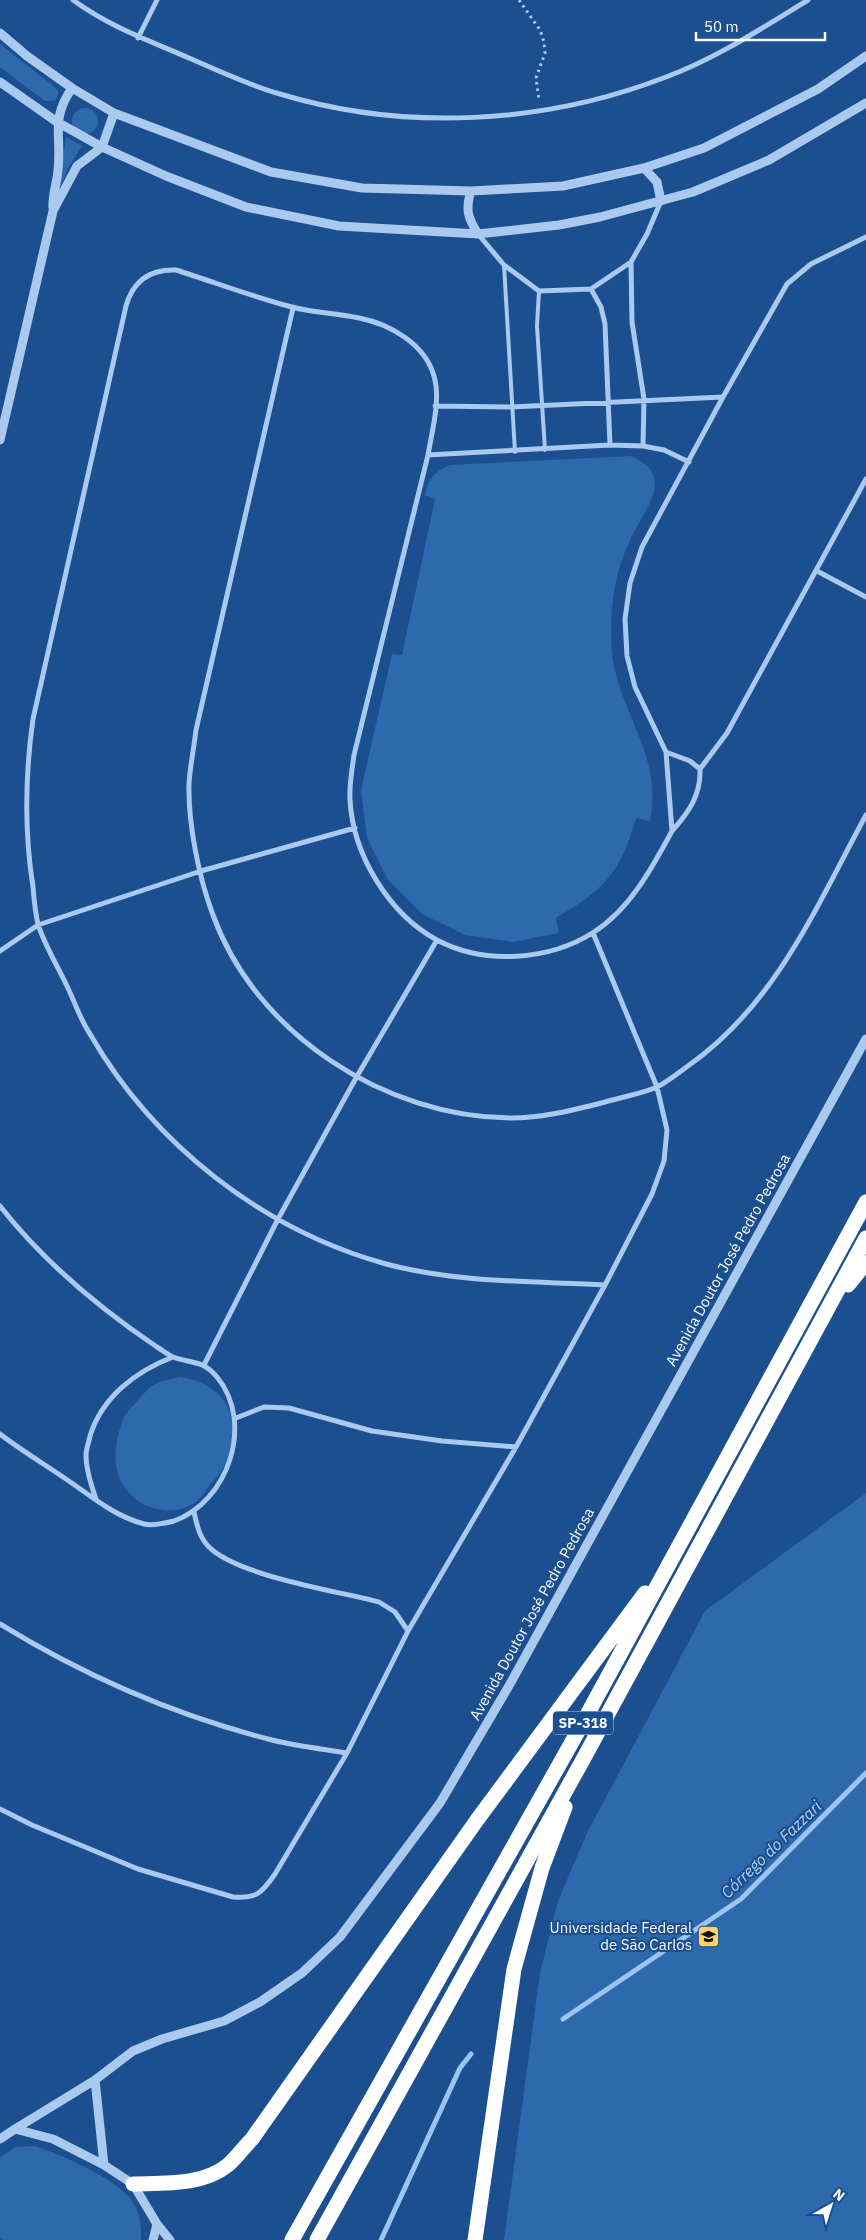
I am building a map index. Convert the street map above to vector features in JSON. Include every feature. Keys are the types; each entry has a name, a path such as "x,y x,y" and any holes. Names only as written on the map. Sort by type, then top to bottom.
{"highway":[{"name":"SP-318","path":"292,2240 582,1726 866,1202"},
{"name":"SP-318","path":"317,2240 584,1756 820,1319 866,1238"},
{"path":"820,1319 866,1263"},
{"path":"133,2184 171,2183 204,2178 227,2165 252,2139 477,1820 678,1548"},
{"path":"475,2240 514,1969 542,1868 584,1756"}],"street":[{"path":"73,0 138,38 264,89 310,102 364,112 399,116 454,117 540,112 618,94 667,77 706,60 749,37 808,0"},
{"path":"138,38 157,0"},
{"path":"0,33 26,56 72,88 114,113 271,172 362,188 471,191 564,186 644,168 704,148 764,119 818,89 866,56"},
{"path":"0,82 57,122 102,147 166,176 246,206 339,226 478,234 559,225 693,192 769,160 866,104"},
{"path":"0,440 53,211 59,158 57,122 64,102 72,88"},
{"path":"53,211 76,166 102,147 114,113"},
{"path":"471,191 467,203 468,216 478,234 504,266 539,291 591,289 631,262 647,234 661,201 657,182 644,168"},
{"path":"672,831 666,752 635,687 627,656 625,619 630,583 642,548 723,397 787,284 801,270 866,237"},
{"path":"631,262 632,322 644,399 643,446"},
{"path":"605,1285 453,1277 387,1264 332,1246 278,1219 240,1196 187,1155 133,1098 89,1034 38,925 26,829 26,768 33,719 128,297 137,283 146,276 163,269 176,270 293,308 359,318 384,324 406,339 424,357 434,376 435,406 428,455 354,755 350,801 355,828 366,862 390,899 408,918 437,940 476,952 499,956 528,956 554,950 593,933 627,902 648,874 672,831 687,814 695,800 700,783 700,769 727,733 866,480"},
{"path":"591,289 601,307 605,324 610,445"},
{"path":"293,308 196,730 189,784 192,826 201,872 213,916 234,958 260,995 290,1029 356,1078 424,1105 461,1114 510,1118 555,1114 658,1087 721,1040 748,1013 779,973 866,815"},
{"path":"435,406 511,407 644,399 723,397"},
{"path":"428,455 515,452 610,445 643,446 664,450 689,462"},
{"path":"817,571 866,596"},
{"path":"666,752 690,761 700,769"},
{"path":"0,951 38,925 201,872 355,828"},
{"path":"0,1809 32,1825 138,1869 233,1897 249,1898 266,1888 347,1753 408,1631 516,1446 605,1285 652,1194 664,1161 666,1130 658,1087 593,933"},
{"path":"204,1365 278,1219 356,1078 437,940"},
{"name":"Avenida Doutor José Pedro Pedrosa","path":"1,2136 96,2080 133,2051 162,2038 224,2021 260,2002 302,1973 340,1937 389,1875 440,1804 510,1684 866,1039"},
{"path":"0,1206 52,1263 118,1320 173,1357 193,1360 204,1365 217,1377 236,1418 233,1448 224,1472 212,1494 194,1512 172,1521 146,1525 109,1510 0,1434"},
{"path":"96,1500 88,1473 85,1453 96,1418 128,1382 152,1365 173,1357"},
{"path":"236,1418 264,1406 289,1408 372,1431 442,1441 516,1446"},
{"path":"194,1512 199,1533 209,1546 226,1559 259,1572 379,1602 395,1612 408,1631"},
{"path":"0,1624 30,1643 124,1689 203,1719 272,1740 347,1753"},
{"path":"96,2080 104,2166"},
{"path":"15,2129 53,2139 133,2184 157,2224 170,2240"},
{"path":"154,2240 157,2224"}],"lane":[{"path":"504,266 515,452"},
{"path":"539,291 537,326 545,450"}],"path":[{"path":"519,0 540,30 544,42 545,53 536,78 540,112"}],"shaded area":[{"path":"0,44 56,88 59,93 55,101 45,101 0,67"},
{"path":"85,108 94,112 98,121 94,130 85,134 76,130 72,121 76,112"},
{"path":"66,137 82,146 68,168 58,194"},
{"path":"631,456 645,464 652,473 655,483 654,493 631,538 619,568 613,600 611,638 616,675 648,763 652,800 650,821 636,818 617,866 608,878 587,898 556,918 559,933 513,942 465,935 422,914 388,880 367,838 361,790 392,654 402,655 435,499 425,495 426,489 433,476 450,465"},
{"path":"181,1377 198,1381 212,1389 222,1398 229,1409 232,1422 232,1437 222,1471 199,1499 181,1509 163,1510 138,1501 124,1487 116,1468 116,1447 124,1417 145,1392 159,1382"},
{"name":"Universidade Federal de São Carlos","path":"866,1493 866,2240 504,2240 540,1973 558,1901 587,1833 705,1611"},
{"path":"35,2146 98,2174 128,2196 137,2211 141,2228 141,2240 4,2240 0,2237 0,2157 15,2147"}],"waterway":[{"name":"Córrego do Fazzari","path":"563,2019 741,1899 866,1773"},
{"path":"381,2240 460,2068 471,2054"}],"place":[{"name":"Universidade Federal de São Carlos","path":"708,1937"}]}
